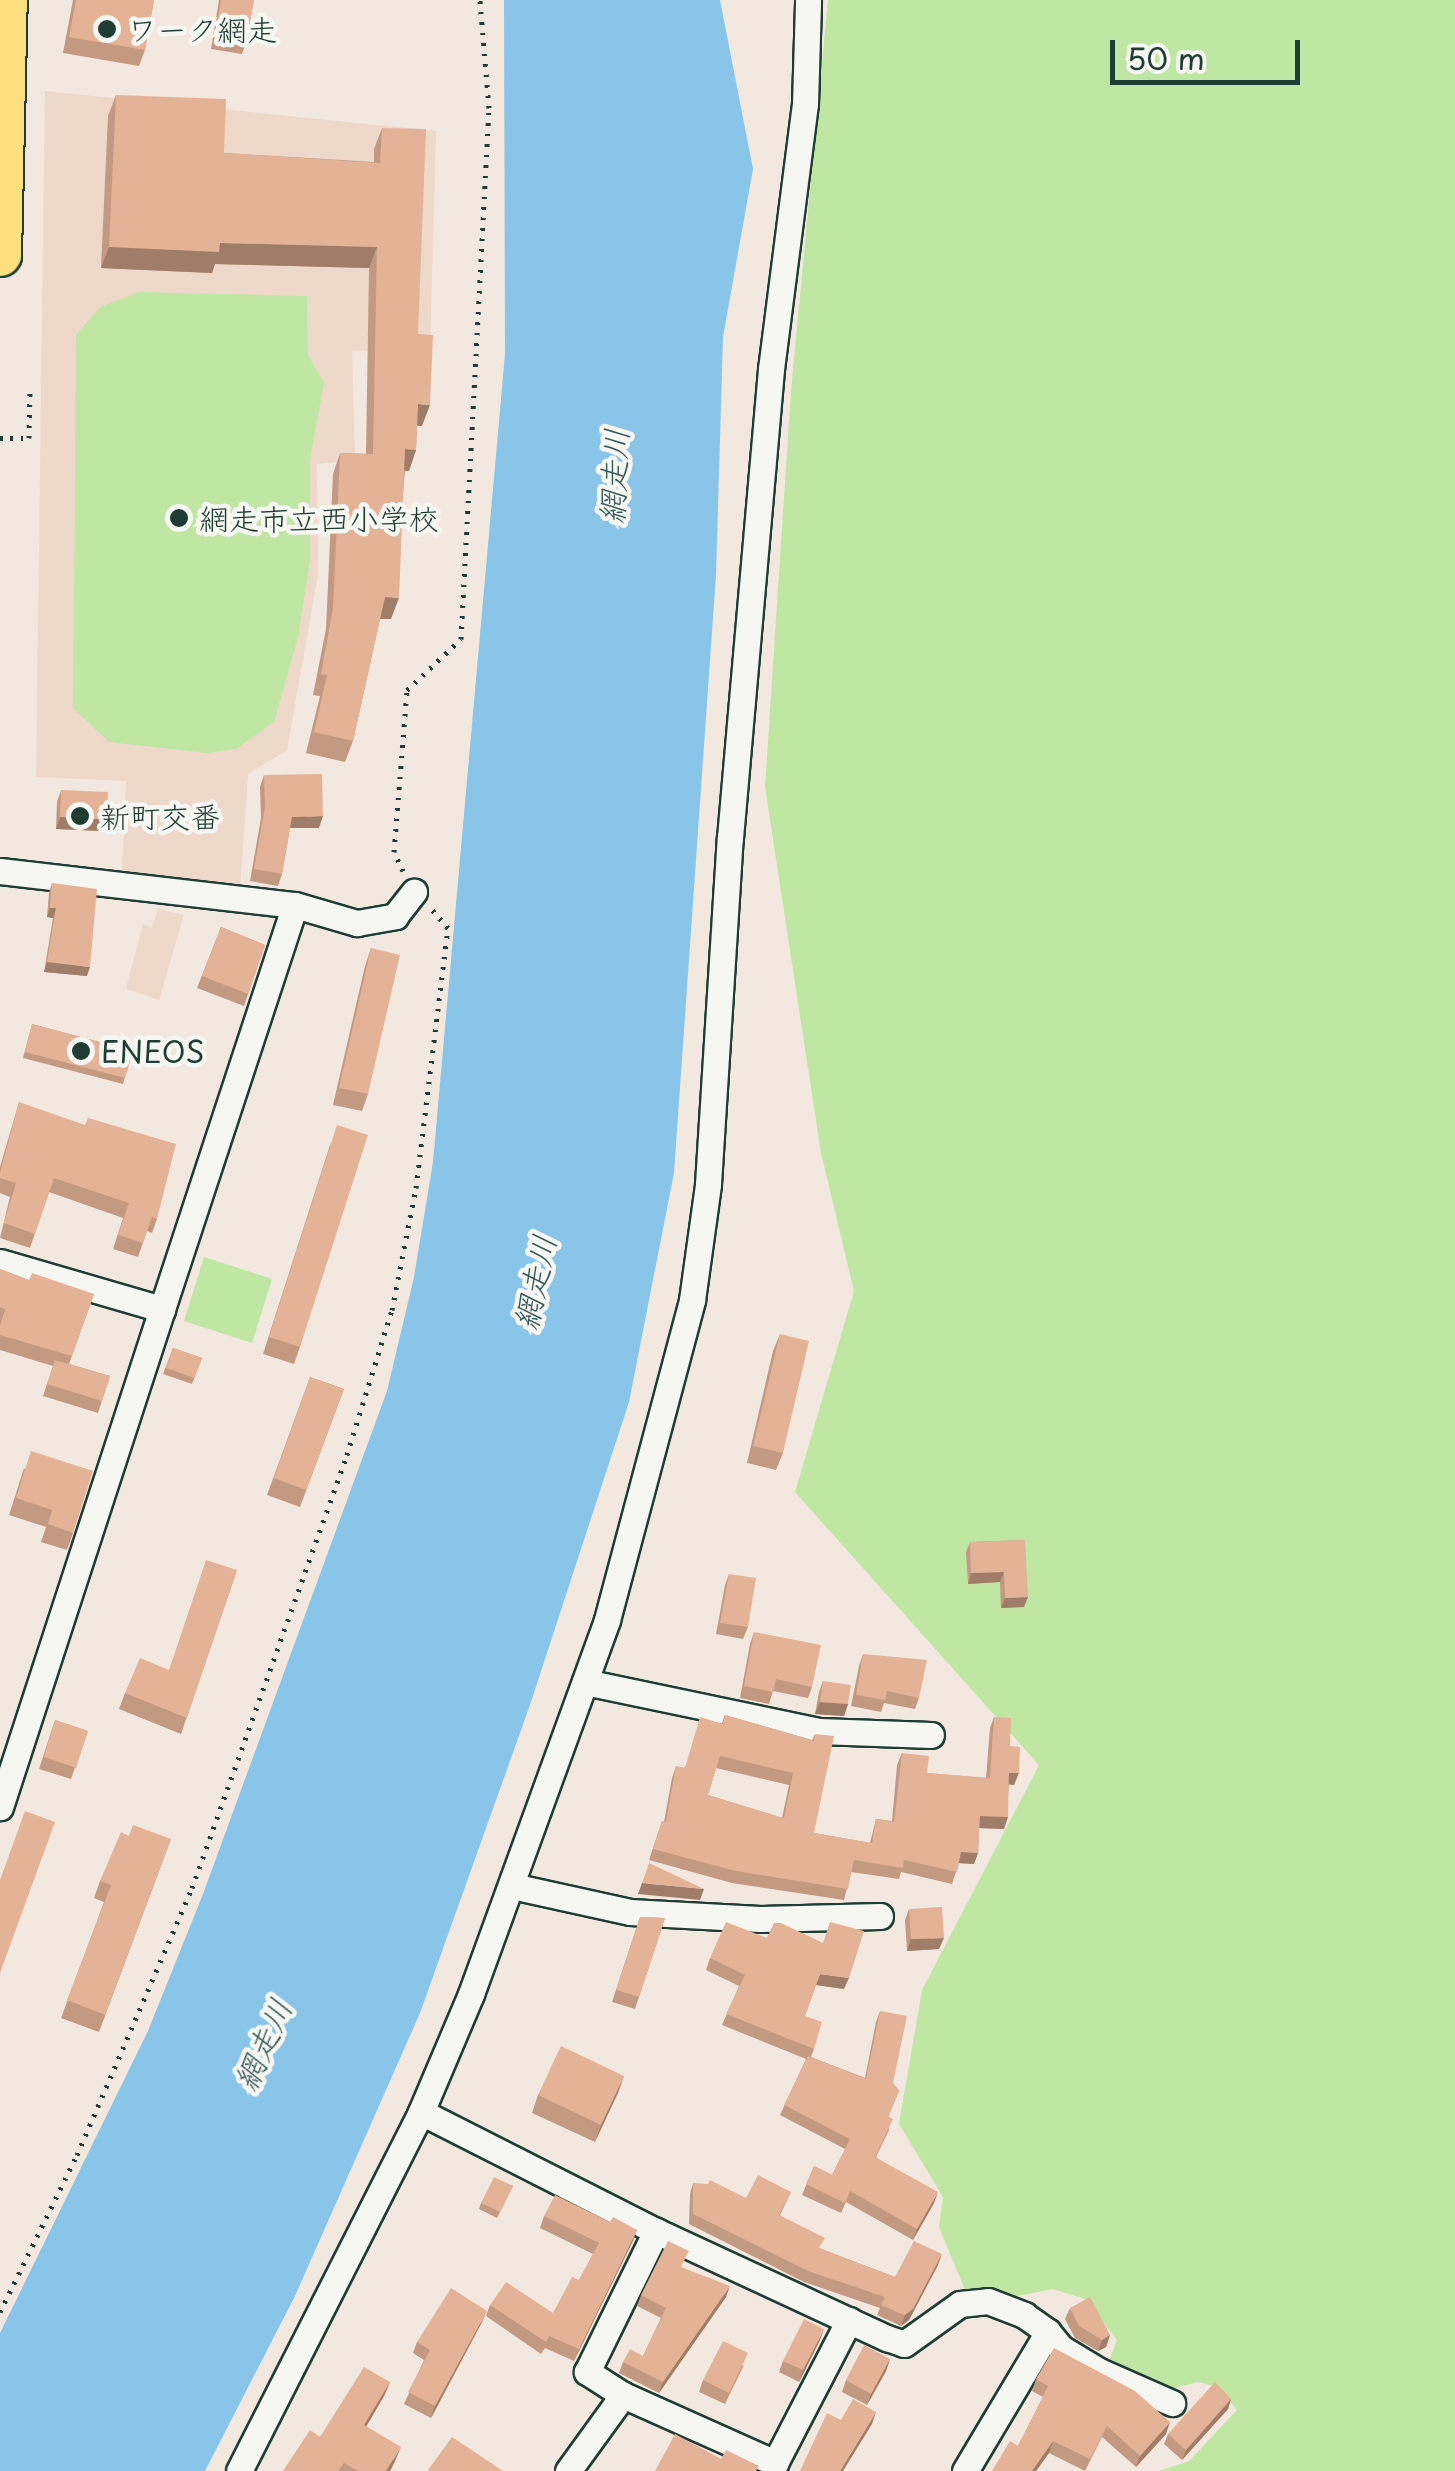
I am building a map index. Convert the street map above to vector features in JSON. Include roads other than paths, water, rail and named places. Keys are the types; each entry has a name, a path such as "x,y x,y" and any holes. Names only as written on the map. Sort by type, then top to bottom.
{"highway":[{"path":"0,255 6,0"}],"street":[{"path":"239,2471 421,2112 512,1886 634,1532 692,1300 706,1204 730,838 771,369 806,104 808,0"},
{"path":"0,871 295,905 357,923 395,916 414,892"},
{"path":"0,1807 295,905"},
{"path":"0,1262 162,1309"},
{"path":"585,1682 819,1731 931,1735"},
{"path":"512,1886 630,1912 760,1919 880,1916"},
{"path":"421,2112 656,2231 904,2344 960,2304 974,2300 1024,2315 1048,2332 1060,2348 1098,2371 1172,2403"},
{"path":"656,2231 587,2372 623,2395 774,2463 849,2320"},
{"path":"964,2471 1048,2332"},
{"path":"568,2471 623,2395"}],"water":[{"name":"網走川","path":"504,0 720,0 753,169 723,337 716,575 674,1173 629,1402 530,1705 420,2013 295,2296 205,2471 0,2471 0,2333 148,2031 203,1894 387,1391 414,1277 433,1162 505,354"}],"place":[{"name":"ワーク網走","path":"107,29"},
{"name":"網走市立西小学校","path":"179,518"},
{"name":"新町交番","path":"80,816"},
{"name":"ENEOS","path":"81,1051"}]}
